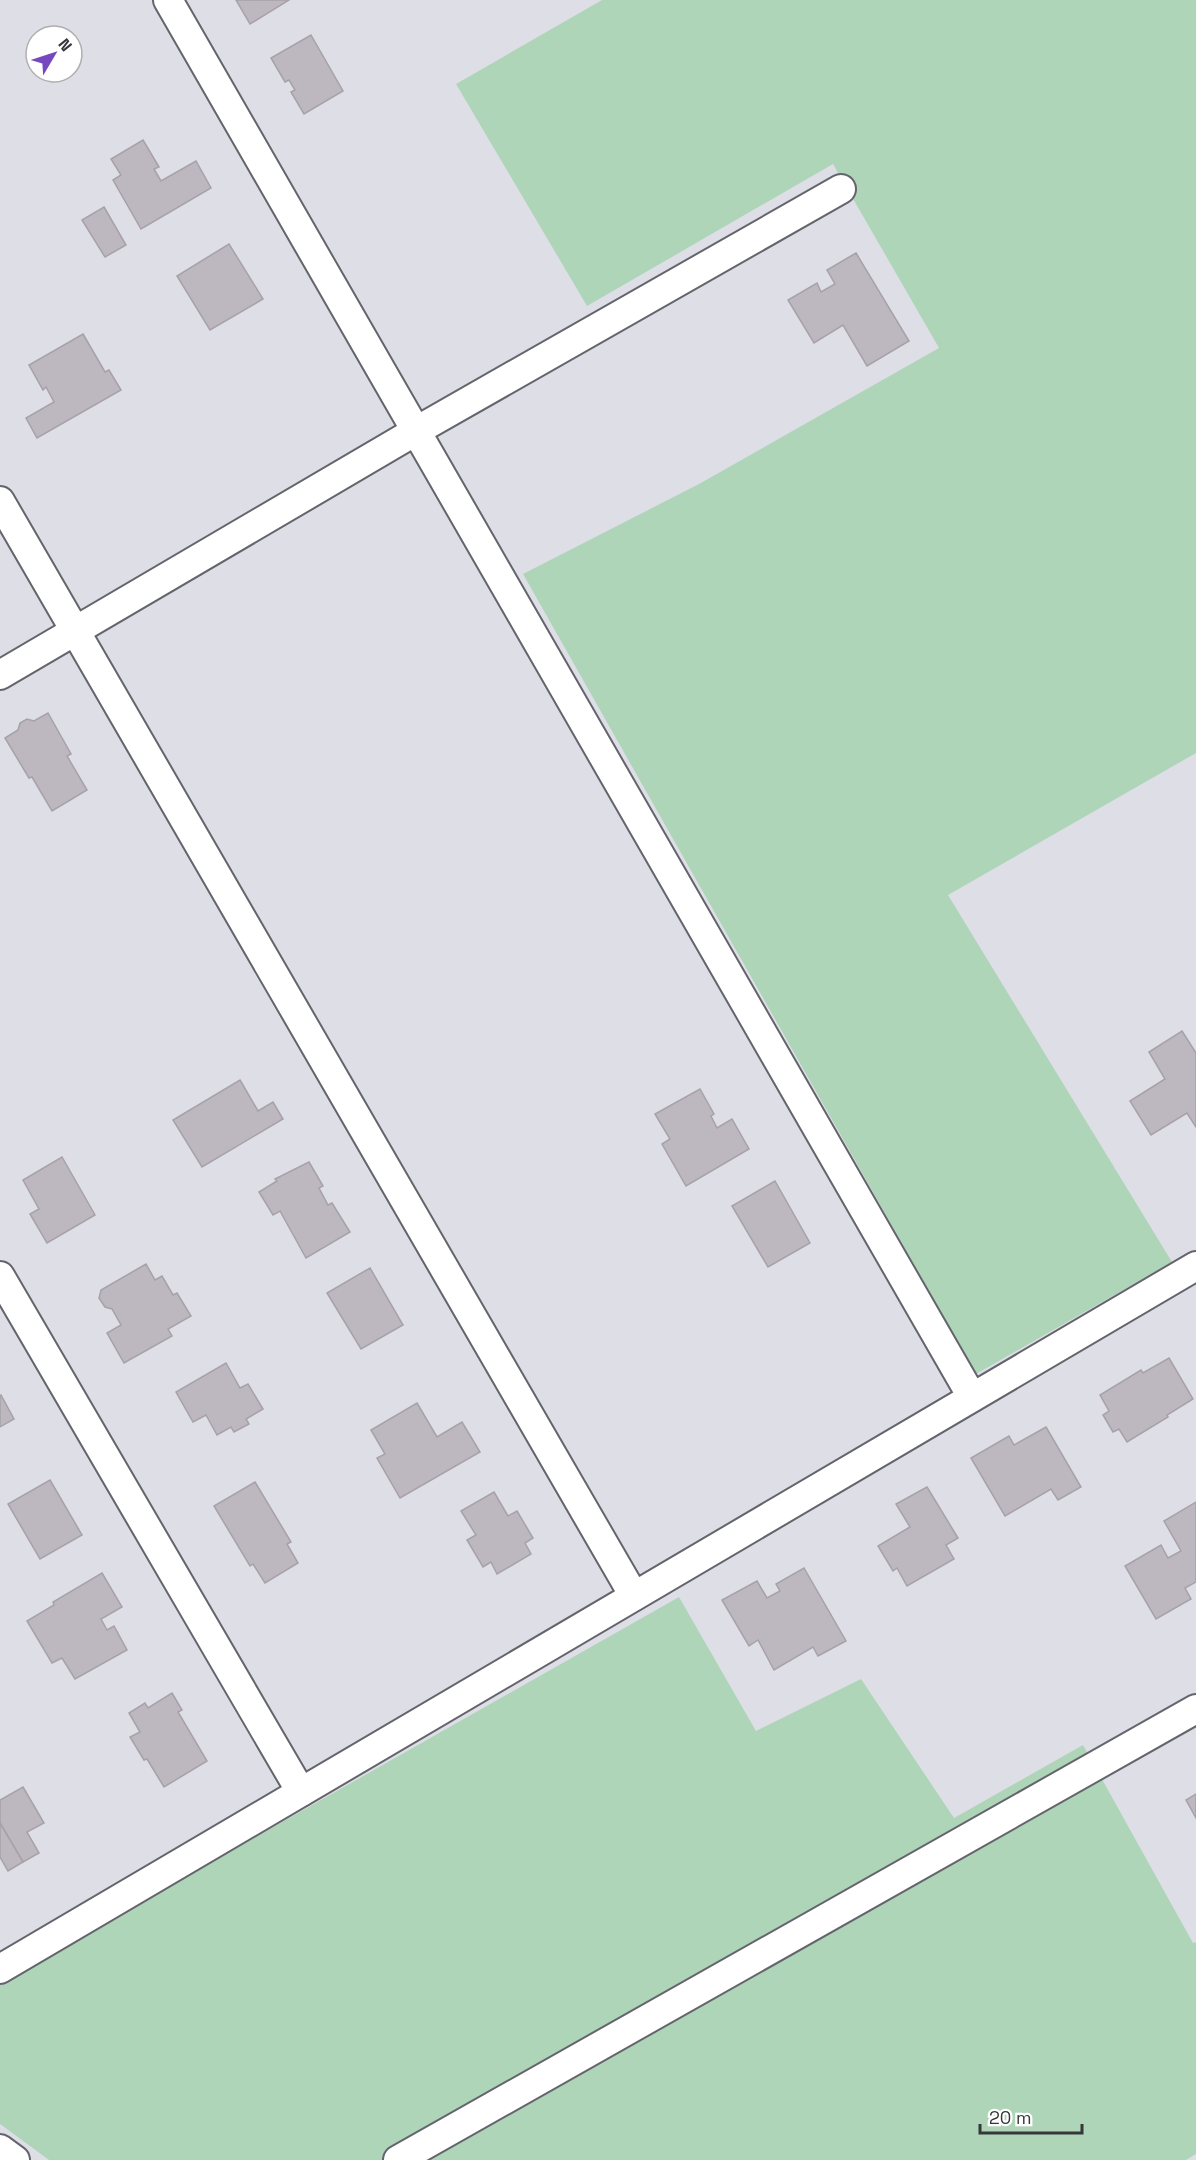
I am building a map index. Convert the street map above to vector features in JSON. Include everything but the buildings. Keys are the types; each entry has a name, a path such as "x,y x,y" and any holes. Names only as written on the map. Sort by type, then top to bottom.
{"street":[{"path":"168,0 972,1398"},
{"path":"0,675 416,431 841,189"},
{"path":"0,501 634,1596"},
{"path":"0,1969 1196,1266"},
{"path":"0,1276 301,1792"},
{"path":"398,2160 1196,1709"},
{"path":"0,2149 15,2160"}],"green space":[{"path":"602,0 1196,0 1196,753 948,895 1172,1262 976,1374 523,574 699,484 939,348 833,164 587,306 456,84"},
{"path":"679,1597 756,1731 861,1679 954,1818 1083,1745 1193,1943 1196,1942 1196,2154 1186,2160 49,2160 0,2124 0,1982"}]}
